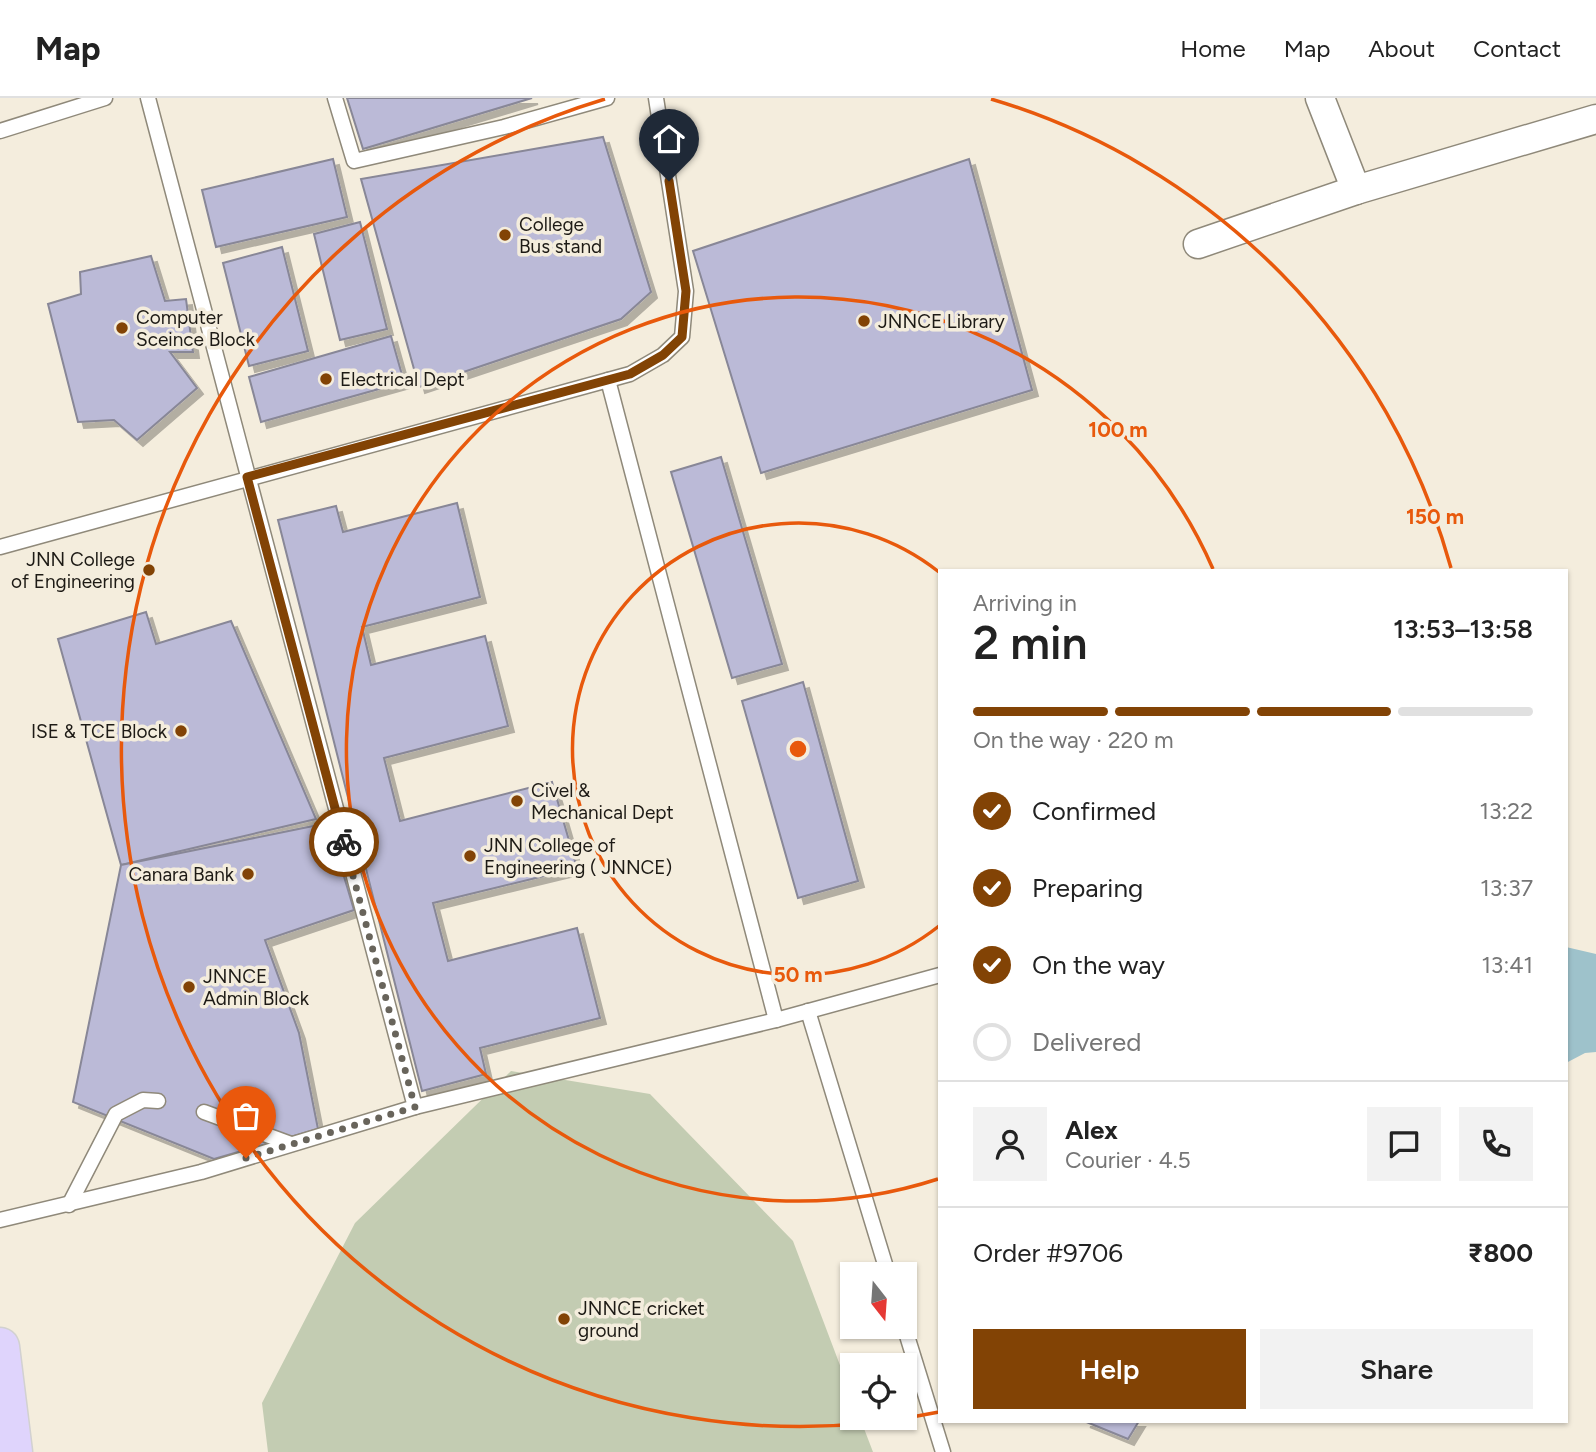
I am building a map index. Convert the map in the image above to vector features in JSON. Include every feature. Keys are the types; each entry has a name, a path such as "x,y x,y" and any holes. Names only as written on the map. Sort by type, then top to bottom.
{"main road":[{"path":"0,1347 13,1452"}],"street":[{"path":"1320,98 1356,190"},
{"path":"1198,244 1356,190 1596,119"}],"lane":[{"path":"0,131 105,98"},
{"path":"148,98 415,1107"},
{"path":"335,98 354,161 504,127 607,98"},
{"path":"0,547 630,374 663,355 682,337 686,291 656,98"},
{"path":"608,380 776,1020"},
{"path":"0,1220 201,1172 415,1107 776,1020 938,976"},
{"path":"808,1011 884,1262"},
{"path":"69,1205 116,1114 143,1100 158,1101"},
{"path":"204,1112 291,1144"},
{"path":"909,1339 943,1452"}],"green space":[{"name":"JNNCE cricket ground","path":"511,1071 650,1094 793,1241 840,1365 840,1430 865,1430 873,1452 268,1452 262,1403 355,1223"}],"water":[{"path":"1568,947 1596,954 1596,1052 1585,1053 1568,1062"}],"building":[{"path":"347,98 532,98 363,149"},
{"name":"College Bus stand","path":"603,137 651,292 621,319 419,387 361,179"},
{"path":"333,159 347,217 216,247 202,190"},
{"name":"JNNCE Library","path":"969,159 1032,390 761,473 693,251"},
{"path":"360,222 387,329 340,340 314,234"},
{"path":"282,247 308,351 249,366 223,263"},
{"name":"Computer Sceince Block","path":"151,256 165,301 186,299 193,352 170,352 197,388 137,440 114,420 78,422 48,304 81,294 80,272"},
{"name":"Electrical Dept","path":"391,336 404,382 261,422 249,377"},
{"path":"721,457 782,664 732,678 671,472"},
{"name":"Civel & Mechanical Dept","path":"457,503 480,597 362,627 371,665 485,636 508,726 384,758 400,821 552,782 577,868 433,903 448,961 577,928 600,1018 480,1048 486,1074 422,1091 278,520 336,506 343,532"},
{"name":"ISE & TCE Block","path":"146,612 156,644 231,621 316,819 121,865 58,639"},
{"path":"803,682 858,881 798,898 742,701"},
{"name":"JNNCE Admin Block","path":"328,823 354,910 265,940 299,1033 318,1129 214,1159 73,1102 121,865"},
{"path":"1089,1423 1138,1423 1128,1439"}],"way so far":[{"path":"246,1158 415,1107 344,842"}],"place":[{"name":"College Bus stand","path":"505,235"},
{"name":"JNNCE Library","path":"864,321"},
{"name":"Computer Sceince Block","path":"122,328"},
{"name":"Electrical Dept","path":"326,379"},
{"name":"JNN College of Engineering","path":"149,570"},
{"name":"ISE & TCE Block","path":"181,731"},
{"name":"Civel & Mechanical Dept","path":"517,801"},
{"name":"JNN College of Engineering ( JNNCE)","path":"470,856"},
{"name":"Canara Bank","path":"248,874"},
{"name":"JNNCE Admin Block","path":"189,987"},
{"name":"JNNCE cricket ground","path":"564,1319"}],"route":[{"path":"344,842 247,477 630,374 663,355 682,337 686,291 669,181"}]}
